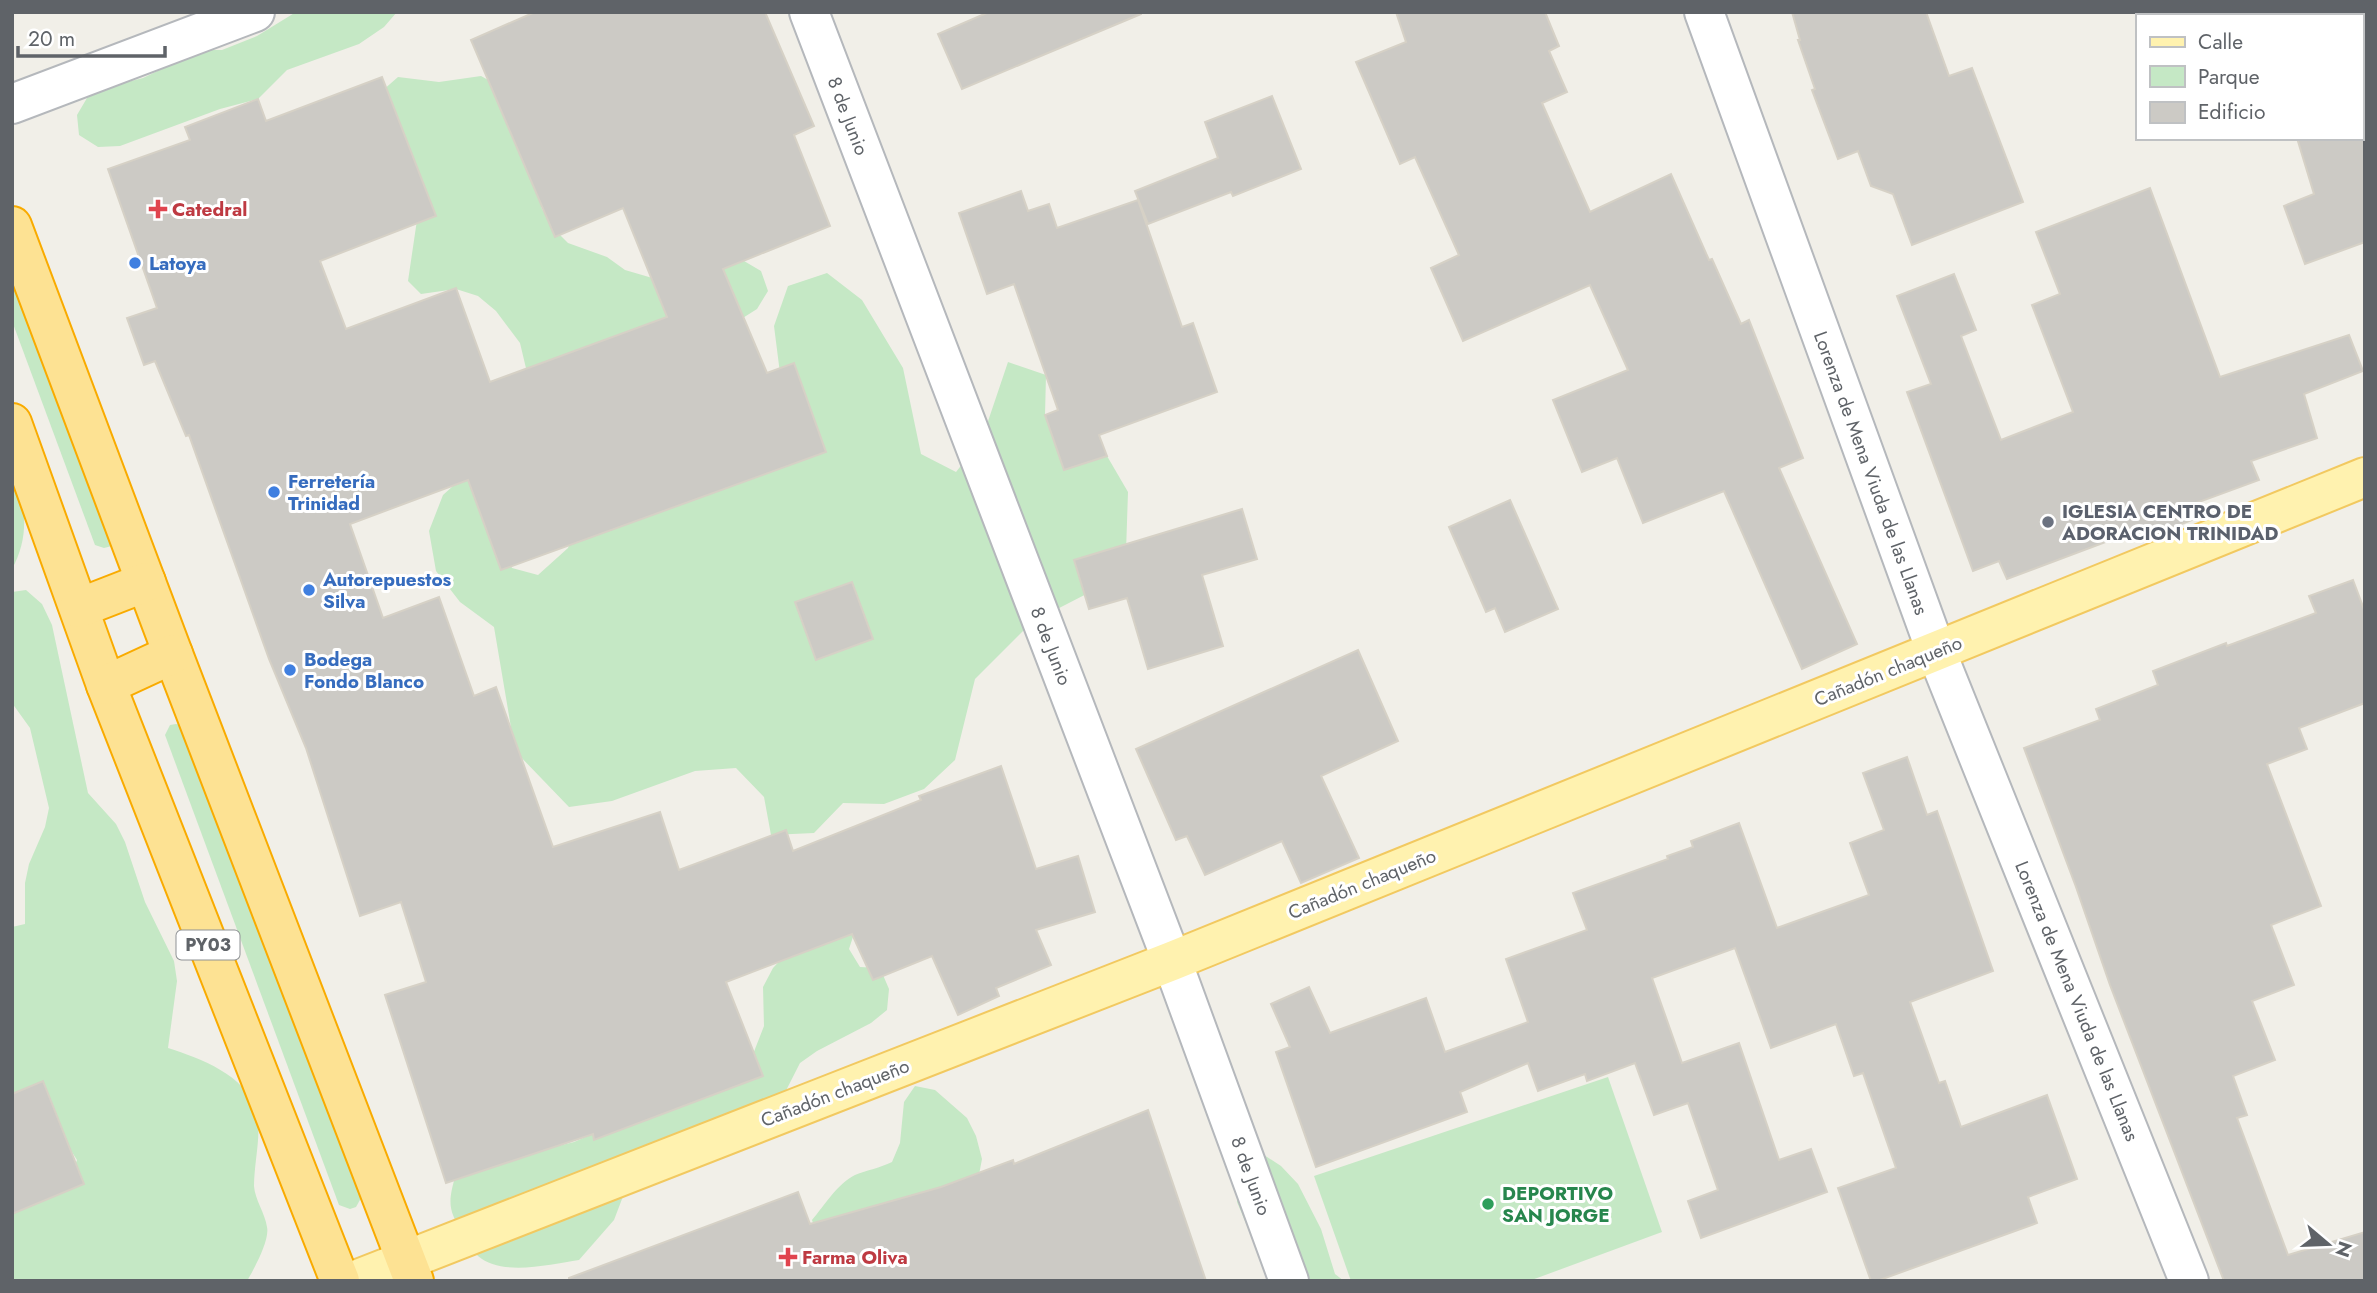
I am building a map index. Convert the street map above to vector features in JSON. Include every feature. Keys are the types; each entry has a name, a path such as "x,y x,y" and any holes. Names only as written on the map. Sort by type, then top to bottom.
{"highway":[{"path":"12,226 410,1270"},
{"name":"PY03","path":"12,423 106,685 349,1280"},
{"path":"79,608 146,582"},
{"path":"106,685 173,654"}],"main road":[{"name":"Cañadón chaqueño","path":"349,1280 410,1270 2365,477"}],"street":[{"path":"12,104 255,12"},
{"name":"8 de Junio","path":"809,12 1172,961 1289,1281"},
{"name":"Lorenza de Mena Viuda de las Llanas","path":"1704,12 1936,651 2189,1281"}],"green space":[{"path":"296,12 397,12 384,27 359,44 287,70 258,99 220,109 120,146 98,147 79,135 77,115 87,98 104,88 143,78 201,50 222,50 257,36"},
{"path":"481,76 499,86 526,144 542,209 552,227 568,243 607,257 625,270 666,282 706,275 744,261 761,271 768,291 757,309 738,321 530,385 520,343 496,311 478,296 456,289 421,294 408,281 417,220 382,91 398,77 439,82"},
{"path":"12,257 112,546 104,548 95,545 12,321"},
{"path":"827,273 862,300 903,368 921,454 956,472 982,439 1008,362 1046,375 1045,415 1067,453 1107,456 1128,492 1126,552 1100,587 1032,622 975,679 955,760 924,789 884,804 843,803 814,833 771,835 764,797 736,768 695,771 612,801 569,807 515,751 494,627 460,602 436,571 429,531 443,495 474,467 493,526 512,568 538,575 568,548 581,510 784,405 774,326 788,286"},
{"path":"12,463 23,503 24,529 12,569"},
{"path":"26,590 42,604 52,625 88,793 116,824 125,842 145,902 174,961 177,981 168,1048 225,1072 247,1093 254,1106 258,1129 254,1186 267,1233 261,1254 247,1281 12,1281 12,1211 70,1179 77,1160 55,1121 49,1095 12,1111 12,927 25,924 25,883 49,808 30,728 12,703 12,592"},
{"path":"170,725 186,726 361,1198 356,1207 350,1209 339,1205 165,735"},
{"path":"862,909 849,949 860,967 880,968 889,989 887,1010 871,1023 817,1051 800,1063 769,1124 630,1178 614,1220 579,1260 513,1268 488,1262 476,1254 452,1212 450,1200 455,1177 531,1148 554,1147 574,1142 748,1067 764,1026 763,987 773,968 787,953"},
{"name":"DEPORTIVO SAN JORGE","path":"1608,1077 1662,1232 1529,1281 1351,1281 1314,1176"},
{"path":"915,1086 935,1090 967,1118 976,1136 982,1159 978,1180 815,1229 812,1220 843,1183 855,1175 892,1162 900,1143 904,1102"},
{"path":"1261,1153 1281,1166 1298,1184 1321,1229 1335,1274 1344,1281 1270,1281 1237,1202 1237,1161"}],"building":[{"path":"535,12 765,12 814,126 794,135 830,226 723,269 767,373 794,363 826,452 501,570 468,480 350,524 383,618 439,597 474,696 496,687 553,847 660,812 679,870 786,830 793,851 921,800 919,796 1001,766 1036,869 1078,856 1095,912 1036,930 1051,965 996,988 999,996 958,1015 932,956 873,980 852,934 726,982 763,1076 594,1140 593,1134 446,1183 385,995 426,982 401,902 360,916 306,748 269,659 189,435 186,436 155,361 144,365 127,318 157,308 108,169 190,140 185,127 258,99 266,121 382,77 436,216 320,261 346,329 456,288 490,382 667,317 623,208 555,237 471,40"},
{"path":"989,12 1141,14 962,89 938,34"},
{"path":"1396,12 1545,12 1559,46 1549,51 1567,92 1542,103 1590,212 1671,174 1741,324 1749,320 1803,458 1779,468 1857,644 1802,669 1724,491 1643,523 1617,458 1582,472 1553,400 1628,370 1590,285 1463,341 1431,268 1459,255 1415,157 1400,164 1356,62 1406,42"},
{"path":"1792,12 1926,12 1949,76 1972,68 2023,202 1912,245 1893,194 1871,186 1858,151 1838,159 1812,90 1815,89 1798,40"},
{"path":"1272,96 1301,169 1233,196 1231,192 1148,224 1135,191 1218,158 1205,122"},
{"path":"2365,138 2365,242 2305,264 2284,206 2314,194 2298,140"},
{"path":"2150,188 2220,377 2349,335 2363,371 2304,394 2317,438 2251,461 2259,480 2196,503 2202,516 2144,539 2140,529 2007,579 1999,561 1973,571 1907,392 1931,384 1897,296 1954,274 1976,330 1961,336 2001,440 2073,412 2032,305 2060,294 2036,232"},
{"path":"1021,191 1028,211 1049,204 1057,228 1138,200 1182,327 1193,323 1217,392 1099,435 1107,456 1064,470 1045,415 1058,410 1014,284 987,294 959,213"},
{"path":"1510,500 1558,609 1505,632 1495,608 1486,612 1449,527"},
{"path":"1242,509 1257,559 1202,575 1223,646 1148,669 1127,598 1089,609 1074,560"},
{"path":"2353,580 2365,612 2365,703 2299,728 2307,749 2267,764 2321,906 2271,925 2294,985 2252,1001 2275,1060 2233,1076 2247,1115 2237,1118 2288,1255 2365,1232 2365,1281 2224,1281 2110,985 2024,748 2100,720 2096,709 2158,685 2153,671 2316,613 2309,596"},
{"path":"852,582 873,639 816,660 795,602"},
{"path":"1358,650 1398,741 1321,776 1359,858 1301,883 1282,841 1205,875 1187,836 1176,840 1136,749"},
{"path":"1907,757 1927,815 1937,811 1993,971 1910,1002 1939,1083 1945,1081 1961,1127 2047,1095 2077,1179 2028,1197 2037,1223 1871,1281 1838,1188 1896,1168 1863,1073 1854,1076 1836,1024 1771,1048 1735,948 1652,978 1682,1063 1739,1043 1779,1160 1811,1149 1827,1192 1701,1238 1688,1201 1718,1190 1688,1103 1654,1115 1635,1063 1587,1081 1585,1074 1538,1091 1528,1063 1460,1092 1467,1112 1316,1167 1276,1052 1290,1047 1271,1004 1309,987 1330,1033 1426,998 1445,1052 1528,1022 1506,959 1587,930 1573,893 1668,859 1667,856 1693,847 1691,841 1739,823 1777,928 1869,895 1850,843 1884,830 1863,773"},
{"path":"43,1081 84,1184 12,1214 12,1094"},
{"path":"1148,1110 1206,1281 569,1281 569,1278 798,1192 810,1224 941,1187 1013,1160 1014,1164"}],"place":[{"name":"Catedral","path":"158,209"},
{"name":"Latoya","path":"135,263"},
{"name":"Ferretería Trinidad","path":"274,492"},
{"name":"IGLESIA CENTRO DE ADORACION TRINIDAD","path":"2048,522"},
{"name":"Autorepuestos Silva","path":"309,590"},
{"name":"Bodega Fondo Blanco","path":"290,670"},
{"name":"DEPORTIVO SAN JORGE","path":"1488,1204"},
{"name":"Farma Oliva","path":"788,1257"}]}
